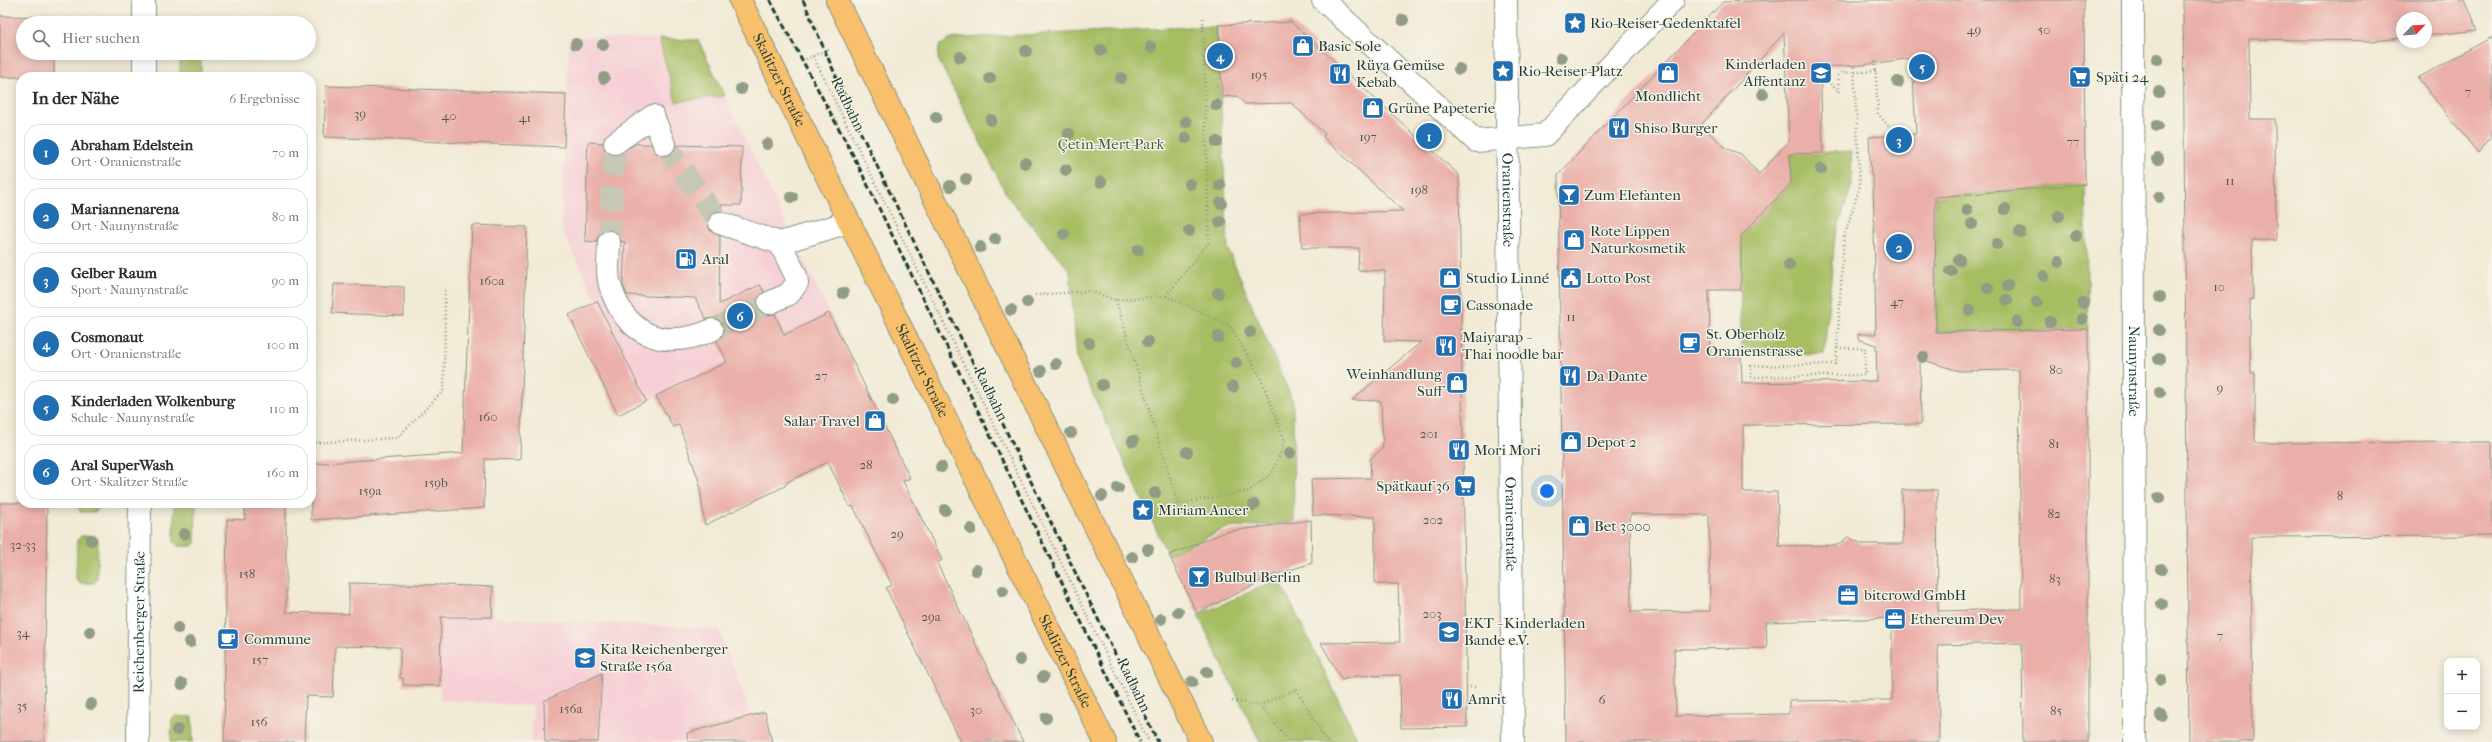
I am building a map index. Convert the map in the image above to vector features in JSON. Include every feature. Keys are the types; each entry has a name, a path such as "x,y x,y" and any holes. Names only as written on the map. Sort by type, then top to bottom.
{"main road":[{"name":"Skalitzer Straße","path":"740,0 1105,742"},
{"path":"837,0 1201,742"}],"street":[{"path":"144,0 144,16"},
{"name":"Oranienstraße","path":"1323,0 1476,141 1545,135 1674,0"},
{"path":"1506,0 1507,138"},
{"name":"Naunynstraße","path":"2133,0 2135,742"},
{"path":"144,60 144,72"},
{"path":"615,143 653,116 664,144"},
{"name":"Oranienstraße","path":"1507,138 1513,742"},
{"path":"720,223 780,243 849,222"},
{"path":"609,242 609,284 621,313 637,329 655,338 674,341 693,338 712,330"},
{"path":"769,303 789,294 797,283 796,276 780,243"},
{"name":"Reichenberger Straße","path":"138,742 140,508"}],"path":[{"path":"1166,296 1209,242 1203,17"},
{"path":"799,62 836,46"},
{"name":"Radbahn","path":"813,56 1149,742"},
{"path":"1875,61 1878,114 1896,135"},
{"path":"1837,348 1865,348 1865,375 1751,377 1751,366 1836,364 1837,348 1844,237 1860,186 1854,66"},
{"path":"1824,79 1839,92 1838,73 1876,71"},
{"path":"316,443 397,438 444,390 445,290"},
{"path":"1035,295 1089,290 1116,300 1166,296 1229,325 1259,374 1285,441 1272,473 1249,491 1178,504 1151,517"},
{"path":"1116,300 1178,504"},
{"path":"1466,687 1475,687"},
{"path":"1232,701 1260,705 1296,688 1327,742"},
{"path":"1260,705 1290,742"}],"shaded area":[{"path":"569,37 698,40 829,313 646,401 561,228"},
{"name":"Kita Reichenberger Straße 156a","path":"441,617 492,617 719,629 751,715 702,729 705,742 531,742 533,706 440,700"}],"green space":[{"name":"Çetin-Mert-Park","path":"1189,27 1217,27 1228,249 1293,402 1294,522 1227,528 1168,555 1077,360 1070,271 1008,197 938,59 939,46 951,39"},
{"path":"659,39 698,40 725,96 676,102"},
{"path":"180,60 201,60 201,72 180,72"},
{"path":"1851,151 1852,184 1835,237 1824,354 1741,356 1740,236 1791,183 1790,154"},
{"path":"2085,184 2088,329 1936,332 1935,197"},
{"path":"79,508 98,508 95,512 80,512"},
{"path":"174,508 196,508 195,543 192,546 178,546 174,542"},
{"path":"81,536 95,536 98,540 97,580 94,583 79,583 76,579 77,540"},
{"path":"1279,579 1359,742 1260,742 1198,615"},
{"path":"176,716 192,717 193,742 171,742 172,719"}],"building":[{"path":"1780,0 2084,0 2085,184 1935,197 1936,332 2088,329 2088,742 2023,742 2022,643 1938,645 1939,742 1566,742 1558,175 1723,2","holes":["1784,33 1789,141 1759,174 1741,154 1727,149 1701,125","1912,58 1916,134 1869,137 1871,176 1873,176 1876,334 1858,334 1858,339 1876,345 1877,381 1742,383 1741,356 1710,356 1709,290 1741,290 1741,236 1791,183 1790,154 1823,153 1820,67 1864,65","1920,359 1959,371 2019,370 2021,609 1938,611 1937,490 1902,490 1903,544 1862,544 1848,537 1838,545 1779,546 1777,492 1743,492 1743,425 1921,424","1630,514 1709,515 1710,611 1631,612","1892,618 1892,700 1789,701 1789,714 1676,716 1674,649 1767,648 1766,622"]},
{"path":"2183,0 2465,0 2478,30 2432,35 2432,12 2396,12 2396,39 2373,41 2249,39 2250,119 2275,119 2276,240 2252,240 2253,300 2250,300 2251,373 2255,373 2255,443 2492,442 2492,536 2251,537 2253,742 2189,742"},
{"path":"0,16 16,16 16,60 54,60 54,72 16,72 16,77 0,77"},
{"path":"1291,22 1459,175 1467,727 1401,728 1400,675 1355,676 1342,680 1321,643 1400,642 1398,584 1375,584 1375,517 1313,515 1311,479 1371,478 1370,459 1383,448 1381,401 1352,400 1421,342 1384,341 1385,271 1358,270 1359,248 1302,248 1300,214 1403,211 1323,137 1325,134 1291,103 1245,104 1237,96 1222,97 1219,25"},
{"path":"2492,37 2492,136 2478,153 2418,78"},
{"path":"326,86 566,94 564,147 324,137"},
{"path":"588,142 603,143 605,151 616,155 636,144 651,144 656,153 663,156 673,152 676,145 742,147 741,205 721,205 721,211 712,213 708,219 710,231 720,236 719,304 760,285 764,292 757,301 758,308 767,315 775,314 784,335 829,313 910,478 903,481 942,560 937,563 1023,742 961,742 886,588 892,585 853,506 850,507 828,462 787,482 785,486 705,525 699,481 679,425 673,427 656,396 727,362 717,341 724,333 724,326 715,318 706,319 695,298 627,295 623,285 625,242 622,242 616,232 603,231 599,235 596,242 585,241"},
{"path":"472,225 527,227 520,460 485,459 484,508 311,520 311,508 316,508 316,464 463,453"},
{"path":"334,284 404,287 404,316 332,313"},
{"path":"597,301 646,401 618,415 569,315"},
{"path":"0,503 16,503 16,508 47,508 44,742 0,742"},
{"path":"245,508 286,508 286,612 349,614 349,583 444,585 493,587 492,617 441,617 440,686 403,685 403,678 400,678 400,647 335,646 333,697 306,696 304,742 224,742 227,519 245,520"},
{"path":"1311,520 1312,563 1274,575 1197,613 1169,555 1225,532"},
{"path":"602,673 598,742 545,742 544,701"},
{"path":"765,712 772,742 688,742 687,733"}],"tunnel":[{"path":"609,242 615,143"},
{"path":"664,144 720,223"},
{"path":"712,330 769,303"}],"railway":[{"path":"770,0 853,155 1140,742"},
{"path":"803,0 857,125 1158,742"}],"place":[{"name":"Rio-Reiser-Gedenktafel","path":"1575,23"},
{"name":"Basic Sole","path":"1303,46"},
{"name":"Cosmonaut","path":"1220,56"},
{"name":"Kinderladen Wolkenburg","path":"1922,67"},
{"name":"Rio-Reiser-Platz","path":"1503,71"},
{"name":"Mondlicht","path":"1668,73"},
{"name":"Kinderladen Affentanz","path":"1821,73"},
{"name":"Rüya Gemüse Kebab","path":"1340,74"},
{"name":"Späti 24","path":"2080,77"},
{"name":"Grüne Papeterie","path":"1373,108"},
{"name":"Shiso Burger","path":"1619,128"},
{"name":"Abraham Edelstein","path":"1429,136"},
{"name":"Gelber Raum","path":"1899,140"},
{"name":"Zum Elefanten","path":"1569,195"},
{"name":"Rote Lippen Naturkosmetik","path":"1574,240"},
{"name":"Mariannenarena","path":"1899,247"},
{"name":"Aral","path":"686,259"},
{"name":"Studio Linné","path":"1450,278"},
{"name":"Lotto Post","path":"1571,278"},
{"name":"Cassonade","path":"1451,305"},
{"name":"Aral SuperWash","path":"740,316"},
{"name":"St. Oberholz Oranienstrasse","path":"1690,343"},
{"name":"Maiyarap - Thai noodle bar","path":"1446,346"},
{"name":"Da Dante","path":"1570,376"},
{"name":"Weinhandlung Suff","path":"1457,383"},
{"name":"Salar Travel","path":"875,421"},
{"name":"Depot 2","path":"1571,442"},
{"name":"Mori Mori","path":"1459,450"},
{"name":"Spätkauf 36","path":"1465,486"},
{"name":"Miriam Ancer","path":"1143,510"},
{"name":"Bet 3000","path":"1579,526"},
{"name":"Bulbul Berlin","path":"1199,577"},
{"name":"bitcrowd GmbH","path":"1848,595"},
{"name":"Ethereum Dev","path":"1895,619"},
{"name":"EKT - Kinderladen Bande e.V.","path":"1449,632"},
{"name":"Commune","path":"228,639"},
{"name":"Kita Reichenberger Straße 156a","path":"585,658"},
{"name":"Amrit","path":"1452,699"}]}
